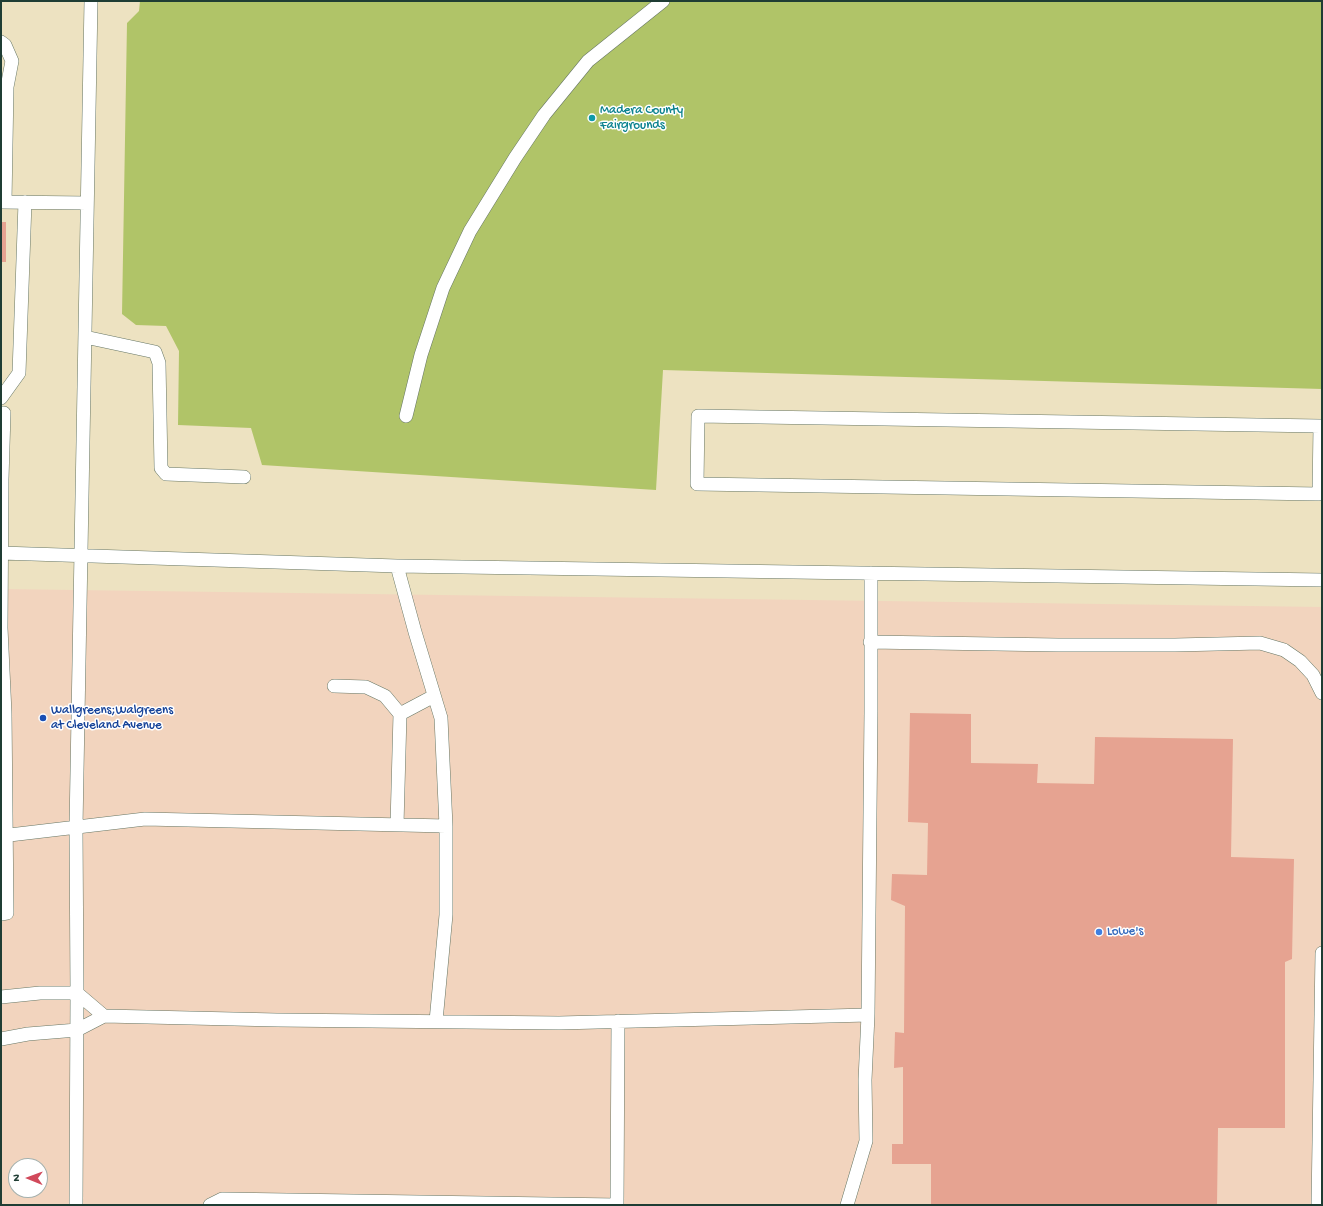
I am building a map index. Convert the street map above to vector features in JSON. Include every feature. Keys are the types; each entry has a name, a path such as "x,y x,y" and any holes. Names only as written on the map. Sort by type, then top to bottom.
{"lane":[{"path":"76,1205 76,827 91,1"},
{"path":"406,416 421,355 443,288 470,231 515,158 544,115 588,61 663,1"},
{"path":"1,42 6,45 12,61 4,87 3,202 88,203"},
{"path":"1,398 19,373 25,202"},
{"path":"85,337 155,352 159,363 161,468 166,474 244,477"},
{"path":"1,413 4,413 1,611 5,713 4,836 7,913 1,914"},
{"path":"698,416 1321,426 1319,494 697,484 698,416"},
{"path":"1,553 397,566 1322,580"},
{"path":"397,566 414,632 441,718 446,826 446,915 436,1021"},
{"path":"847,1205 866,1141 865,1080 868,1015 871,573"},
{"path":"870,642 1058,645 1260,643 1284,650 1300,661 1313,675 1322,693"},
{"path":"334,686 366,687 385,696 400,714 397,825"},
{"path":"400,714 434,696"},
{"path":"4,836 145,819 446,826"},
{"path":"1318,1205 1322,954"},
{"path":"1,997 40,993 77,993 104,1016"},
{"path":"1,1038 77,1030 104,1016 277,1020 559,1023 868,1015"},
{"path":"210,1205 222,1199 617,1205 618,1021"}],"shaded area":[{"path":"1,589 1322,607 1322,1205 1,1205"}],"green space":[{"path":"140,1 1322,1 1322,389 663,370 656,490 262,465 251,428 178,425 179,351 166,326 136,325 122,314 127,23 139,11"}],"building":[{"path":"1,222 6,222 6,262 1,262"},
{"name":"Lowe's","path":"910,713 971,714 971,763 1038,764 1037,783 1094,784 1095,737 1233,739 1231,857 1294,859 1292,959 1285,962 1285,1128 1218,1128 1217,1205 931,1205 931,1164 892,1164 892,1144 903,1144 903,1067 894,1068 895,1032 904,1033 905,906 891,900 892,874 927,875 928,823 908,822"}],"place":[{"name":"Madera County Fairgrounds","path":"592,118"},
{"name":"Wallgreens;Walgreens at Cleveland Avenue","path":"43,718"},
{"name":"Lowe's","path":"1099,932"}]}
